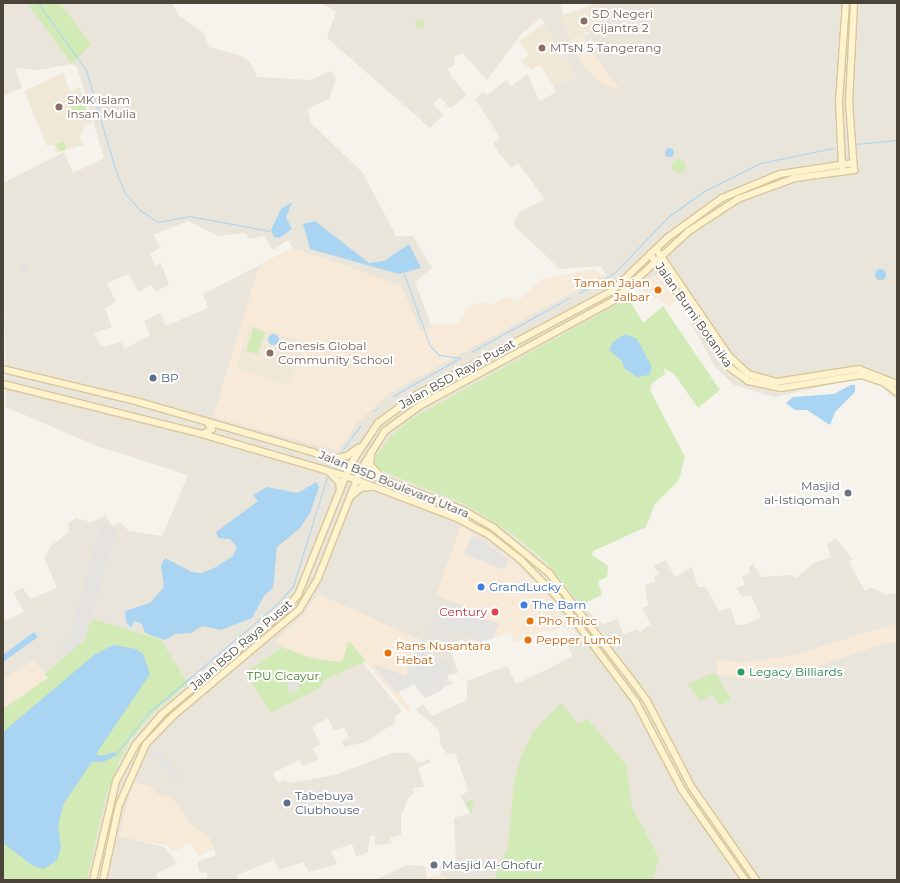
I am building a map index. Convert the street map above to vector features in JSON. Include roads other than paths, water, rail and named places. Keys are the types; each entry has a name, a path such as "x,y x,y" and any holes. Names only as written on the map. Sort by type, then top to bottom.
{"main road":[{"path":"842,171 839,131 846,3"},
{"path":"853,163 849,130 854,3"},
{"path":"839,131 849,130"},
{"name":"Jalan BSD Raya Pusat","path":"93,880 116,781 136,744 161,715 284,611 298,594 336,503 350,465 365,439 393,409 612,291 650,254 695,215 751,184 780,174 853,163 854,170 781,182 738,199 688,231 660,260 614,300 399,418 372,450 361,469 306,601 230,670 173,716 143,750 119,805 103,880"},
{"name":"Jalan Bumi Botanika","path":"656,249 660,260 738,375 772,388 859,369 897,384"},
{"name":"Jalan Bumi Botanika","path":"650,254 660,260"},
{"path":"491,355 496,365"},
{"name":"Jalan BSD Boulevard Utara","path":"3,369 207,422 326,457 361,469 463,510 494,528 549,572 647,701 691,786 756,880"},
{"name":"Jalan Bumi Botanika","path":"818,379 861,375 884,382 897,392"},
{"name":"Jalan BSD Boulevard Utara","path":"3,384 202,434 346,476 377,487 476,528 520,558 542,580 636,702 682,790 745,880"},
{"path":"202,434 212,430 207,422"},
{"path":"326,457 347,456 365,439"},
{"path":"372,450 370,465 386,479"},
{"path":"323,469 339,482 336,503"},
{"path":"349,498 361,488 377,487"},
{"path":"223,662 230,670"}],"water":[{"path":"667,148 671,148 673,152 671,156 667,156 665,154 665,150"},
{"path":"292,202 286,218 292,229 279,238 274,237 271,230 281,209"},
{"path":"315,221 369,263 384,261 409,244 421,268 399,274 310,249 303,224"},
{"path":"880,268 884,270 886,274 884,278 880,280 876,278 874,274 876,270"},
{"path":"271,334 275,334 277,335 277,343 271,344 268,341 268,337"},
{"path":"625,334 637,339 652,367 649,375 637,377 624,368 622,361 609,350 613,342"},
{"path":"851,385 855,385 855,392 835,412 830,425 807,410 795,410 786,403 793,397 834,394"},
{"path":"316,482 319,487 310,513 300,528 277,547 273,588 264,596 252,618 221,630 202,626 191,633 175,634 165,640 145,633 142,624 134,621 131,628 126,622 125,611 150,603 164,587 161,566 165,558 192,572 202,573 216,567 233,556 237,547 230,539 218,538 216,532 258,501 253,495 267,487 298,493"},
{"path":"34,632 38,637 3,662 3,655"},
{"path":"113,645 136,649 143,654 150,674 96,754 102,756 115,752 117,755 103,762 92,762 64,803 58,825 61,848 57,860 44,869 33,866 3,843 3,732 94,655"}],"waterway":[{"path":"38,3 86,70 116,172 125,193 140,210 158,222 189,216 270,231"},
{"path":"856,144 897,140"},
{"path":"579,293 614,273 669,216 704,191 760,163 833,148"},
{"path":"404,274 430,346 439,355 461,358"},
{"path":"471,352 569,298"},
{"path":"393,396 460,358"},
{"path":"374,411 378,407"},
{"path":"339,455 361,425"},
{"path":"116,754 147,714 276,605 293,586 327,477"}],"place":[{"name":"SD Negeri Cijantra 2","path":"584,21"},
{"name":"MTsN 5 Tangerang","path":"542,48"},
{"name":"SMK Islam Insan Mulia","path":"59,107"},
{"name":"Taman Jajan Jalbar","path":"658,290"},
{"name":"Genesis Global Community School","path":"270,353"},
{"name":"BP","path":"153,378"},
{"name":"Masjid al-Istiqomah","path":"848,493"},
{"name":"GrandLucky","path":"481,587"},
{"name":"The Barn","path":"524,605"},
{"name":"Century","path":"495,612"},
{"name":"Pho Thicc","path":"530,621"},
{"name":"Pepper Lunch","path":"528,640"},
{"name":"Rans Nusantara Hebat","path":"388,653"},
{"name":"Legacy Billiards","path":"741,672"},
{"name":"Tabebuya Clubhouse","path":"287,803"},
{"name":"Masjid Al-Ghofur","path":"434,865"}],"park label":[{"name":"TPU Cicayur","path":"283,676"}]}
